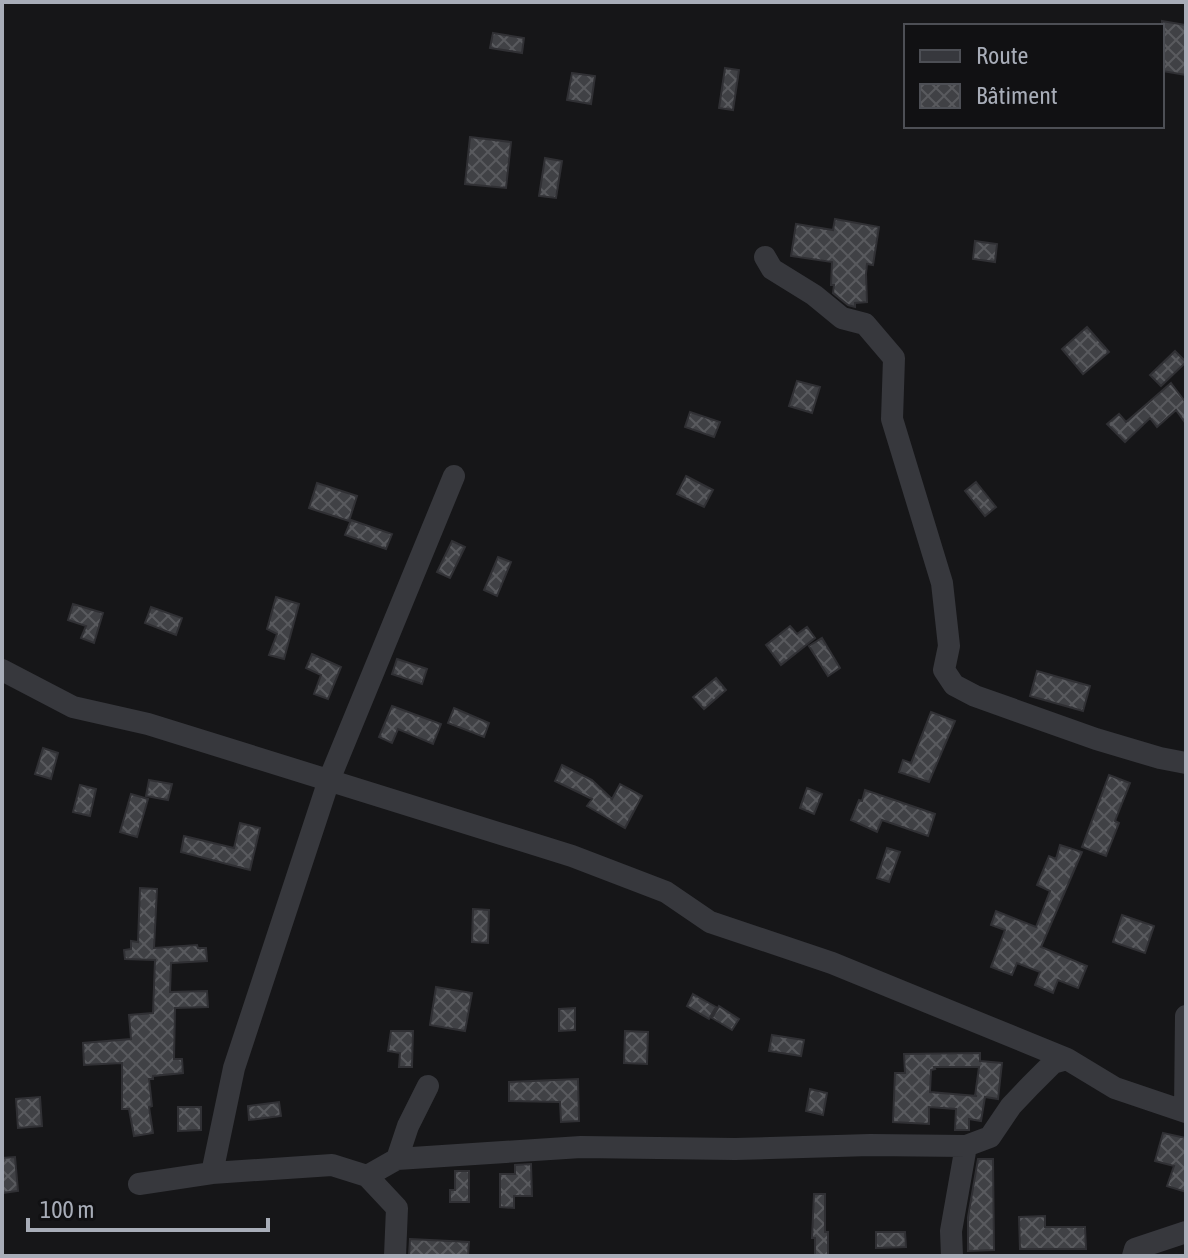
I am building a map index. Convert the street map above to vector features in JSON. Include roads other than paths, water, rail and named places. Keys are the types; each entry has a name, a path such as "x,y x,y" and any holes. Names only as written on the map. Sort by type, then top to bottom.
{"street":[{"path":"765,257 772,269 814,295 842,318 865,324 894,358 892,419 942,583 949,646 944,670 954,685 975,696 1096,739 1186,763"},
{"path":"212,1173 234,1068 329,780 454,476"},
{"path":"2,670 73,707 148,724 572,856 666,892 710,922 832,963 1067,1059 1115,1088 1185,1112 1186,1016"},
{"path":"367,1176 397,1159 581,1147 966,1146 990,1137 1011,1106 1030,1086 1053,1063 1067,1059"},
{"path":"397,1159 408,1126 428,1086"},
{"path":"952,1256 951,1231 966,1146"},
{"path":"139,1184 212,1173 332,1165 367,1176 397,1208 395,1256"},
{"path":"1133,1256 1135,1249 1186,1232"}]}
